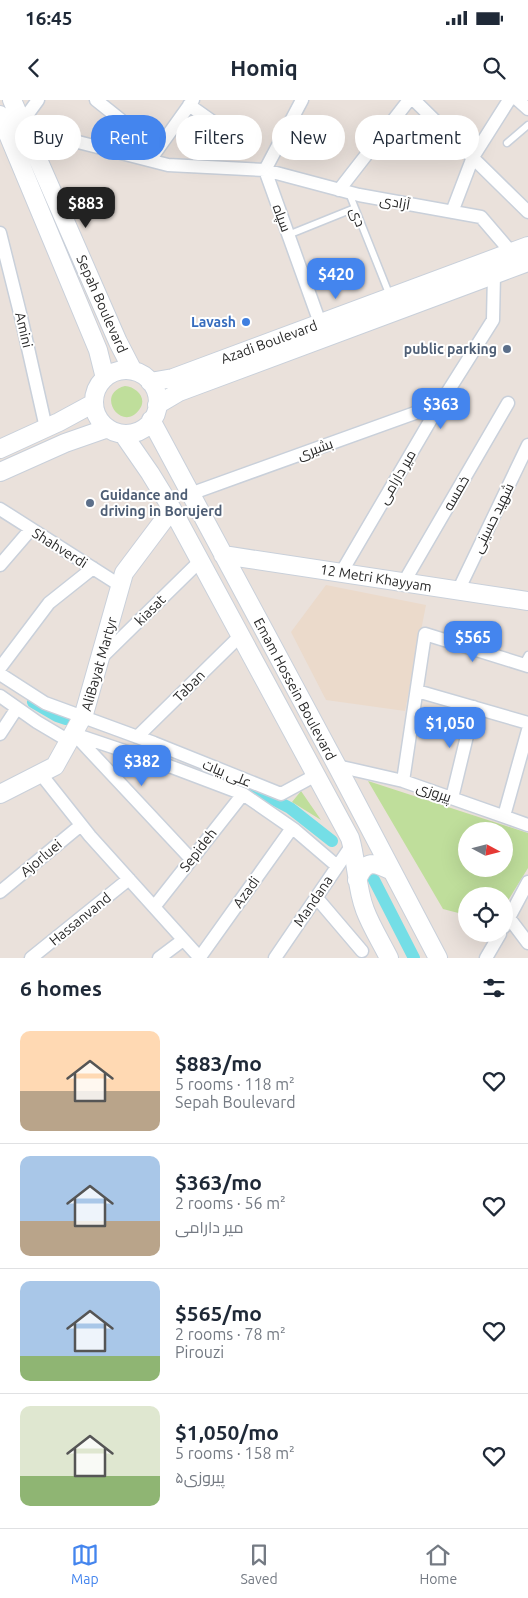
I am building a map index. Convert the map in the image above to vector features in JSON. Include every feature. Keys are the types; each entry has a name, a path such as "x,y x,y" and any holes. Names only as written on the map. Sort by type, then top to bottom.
{"main road":[{"name":"Sepah Boulevard","path":"12,100 19,115"},
{"name":"Sepah Boulevard","path":"0,115 98,350 105,378"},
{"name":"Sepah Boulevard","path":"38,160 118,342 133,371"},
{"name":"Azadi Boulevard","path":"150,382 174,378 528,246"},
{"path":"59,257 77,249"},
{"name":"Azadi Boulevard","path":"154,413 180,392 528,262"},
{"path":"0,472 65,443 115,431 139,431 154,413 154,389 145,377 133,371 115,372 105,378 96,389 94,403 99,420 115,431"},
{"path":"0,449 94,403"},
{"name":"Emam Hossein Boulevard","path":"154,413 190,494 438,958"},
{"name":"Emam Hossein Boulevard","path":"115,431 150,473 172,509 350,838 364,909 389,958"},
{"name":"AliBayat Martyr","path":"0,794 55,766 83,718 124,573 172,509"},
{"name":"12 Metri Khayyam","path":"223,555 528,601"},
{"path":"352,845 367,846 371,838 371,830"},
{"path":"357,880 363,868 372,864 392,871"}],"street":[{"path":"27,115 38,100"},
{"path":"96,100 116,115"},
{"path":"265,170 302,100"},
{"path":"344,192 409,100"},
{"path":"414,100 429,115"},
{"path":"479,148 509,100"},
{"path":"518,100 528,109"},
{"path":"166,137 191,102 207,115"},
{"name":"آزادی","path":"150,160 168,165 265,170 344,192 480,217 511,252"},
{"path":"452,212 472,160"},
{"path":"475,160 528,212"},
{"name":"سپاه","path":"265,170 320,324"},
{"name":"Amini","path":"0,233 46,428"},
{"name":"میر دارامی","path":"341,573 440,404 493,320 494,274"},
{"name":"بشیری","path":"190,494 440,404"},
{"name":"خمسه","path":"404,582 508,404"},
{"name":"شهید حسینی","path":"458,590 528,445"},
{"name":"Shahverdi","path":"0,509 121,586"},
{"path":"0,566 31,529"},
{"name":"kiasat","path":"100,659 200,561"},
{"path":"0,668 49,603 93,568"},
{"path":"403,781 425,634 526,662"},
{"name":"Taban","path":"137,737 241,635"},
{"name":"علی بیات","path":"0,674 45,703 281,794 316,775"},
{"path":"417,691 528,723"},
{"path":"0,696 37,722 71,738 191,859"},
{"path":"452,798 474,707"},
{"path":"0,734 17,708"},
{"path":"504,816 528,730"},
{"name":"علی بیات","path":"71,738 169,766 243,794 292,828 337,866"},
{"name":"پیروزی","path":"337,766 403,781 528,825"},
{"path":"40,773 81,825 200,958"},
{"name":"Sepideh","path":"154,906 243,794"},
{"name":"Ajorluei","path":"0,892 81,825"},
{"name":"Azadi","path":"200,958 292,828"},
{"name":"Mandana","path":"275,958 352,845"},
{"name":"Hassanvand","path":"31,958 129,879"},
{"path":"513,909 528,882"},
{"path":"316,897 362,951"},
{"path":"513,929 528,943"},
{"path":"159,958 184,940"},
{"path":"486,958 495,942"}],"lane":[{"path":"507,143 528,126"},
{"name":"دی","path":"344,192 354,208 390,298"},
{"path":"288,235 354,208"}],"shaded area":[{"path":"326,585 426,605 405,711 326,700 291,632"}],"green space":[{"path":"125,386 137,391 142,398 142,402 139,410 132,416 125,417 119,415 114,410 111,403 112,396 116,390"},
{"path":"368,781 494,822 458,822 458,878 512,878 513,828 528,833 528,868 513,892 513,887 458,887 458,913 443,909"},
{"path":"301,791 321,820 292,802"}],"waterway":[{"path":"33,702 66,719"},
{"path":"238,781 290,808 332,841"},
{"path":"374,880 414,958"}],"place":[{"name":"Lavash","path":"246,322"},
{"name":"public parking","path":"507,349"},
{"name":"Guidance and driving in Borujerd","path":"90,503"}]}
